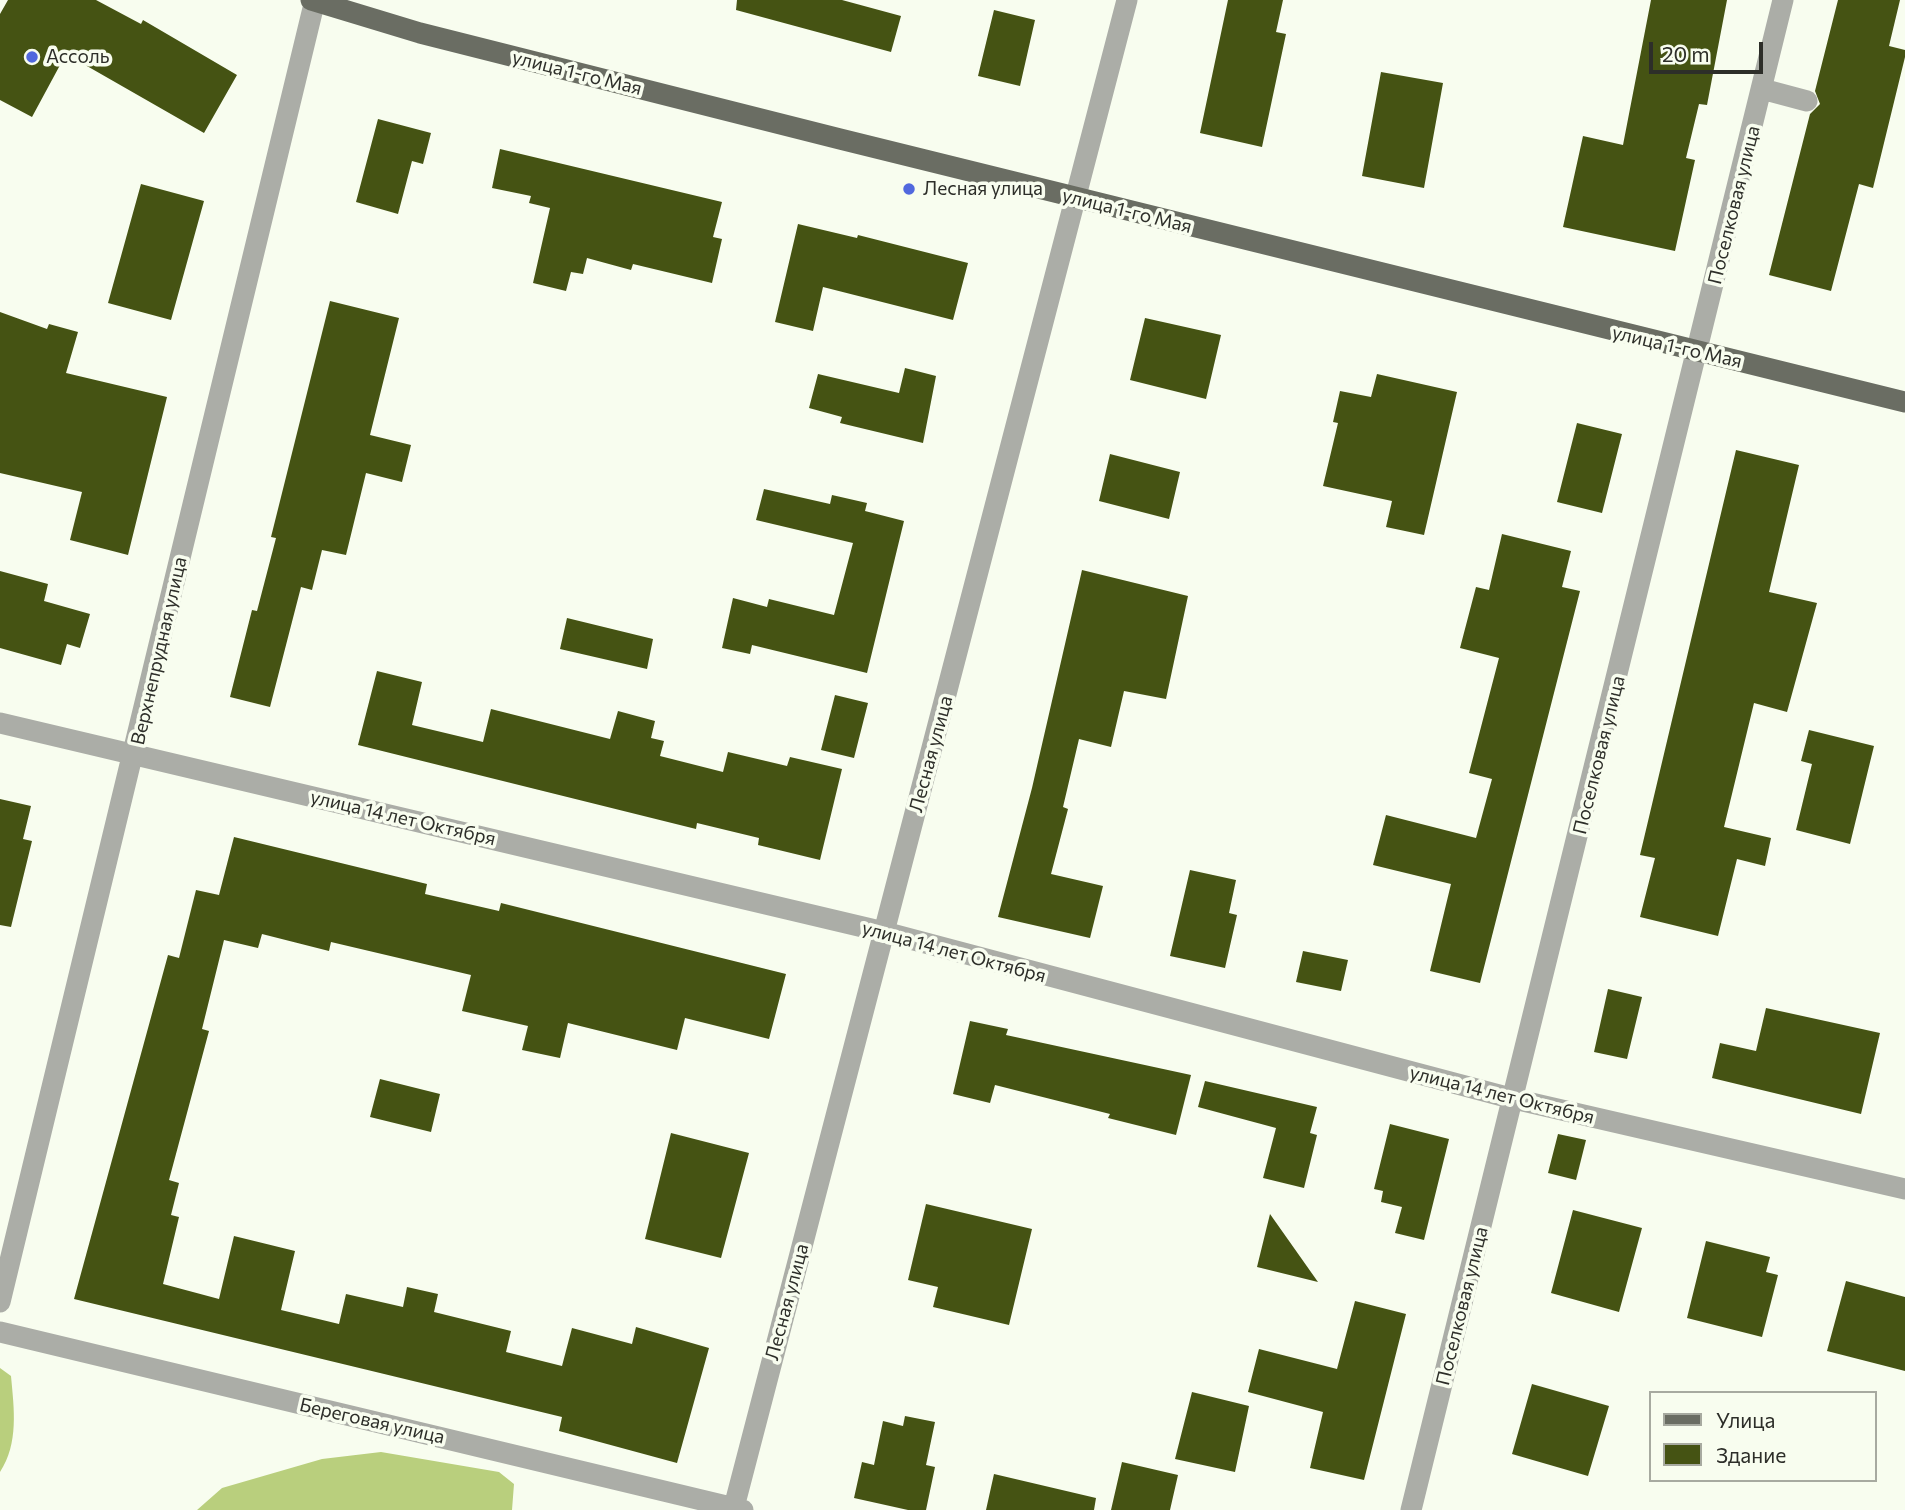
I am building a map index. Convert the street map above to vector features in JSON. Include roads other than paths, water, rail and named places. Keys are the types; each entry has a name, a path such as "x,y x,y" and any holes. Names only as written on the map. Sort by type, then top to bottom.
{"main road":[{"name":"улица 1-го Мая","path":"313,1 420,33 1077,199 1905,402"}],"street":[{"name":"Лесная улица","path":"738,1509 884,932 1077,199 1126,0"},
{"name":"Поселковая улица","path":"1411,1510 1783,0"},
{"name":"Верхнепрудная улица","path":"0,1302 313,1"},
{"path":"1762,89 1807,100"},
{"name":"улица 14 лет Октября","path":"0,723 884,932 1514,1099 1905,1189"},
{"name":"Береговая улица","path":"0,1332 738,1509"}],"place":[{"name":"Ассоль","path":"32,57"},
{"name":"Лесная улица","path":"909,189"}]}
